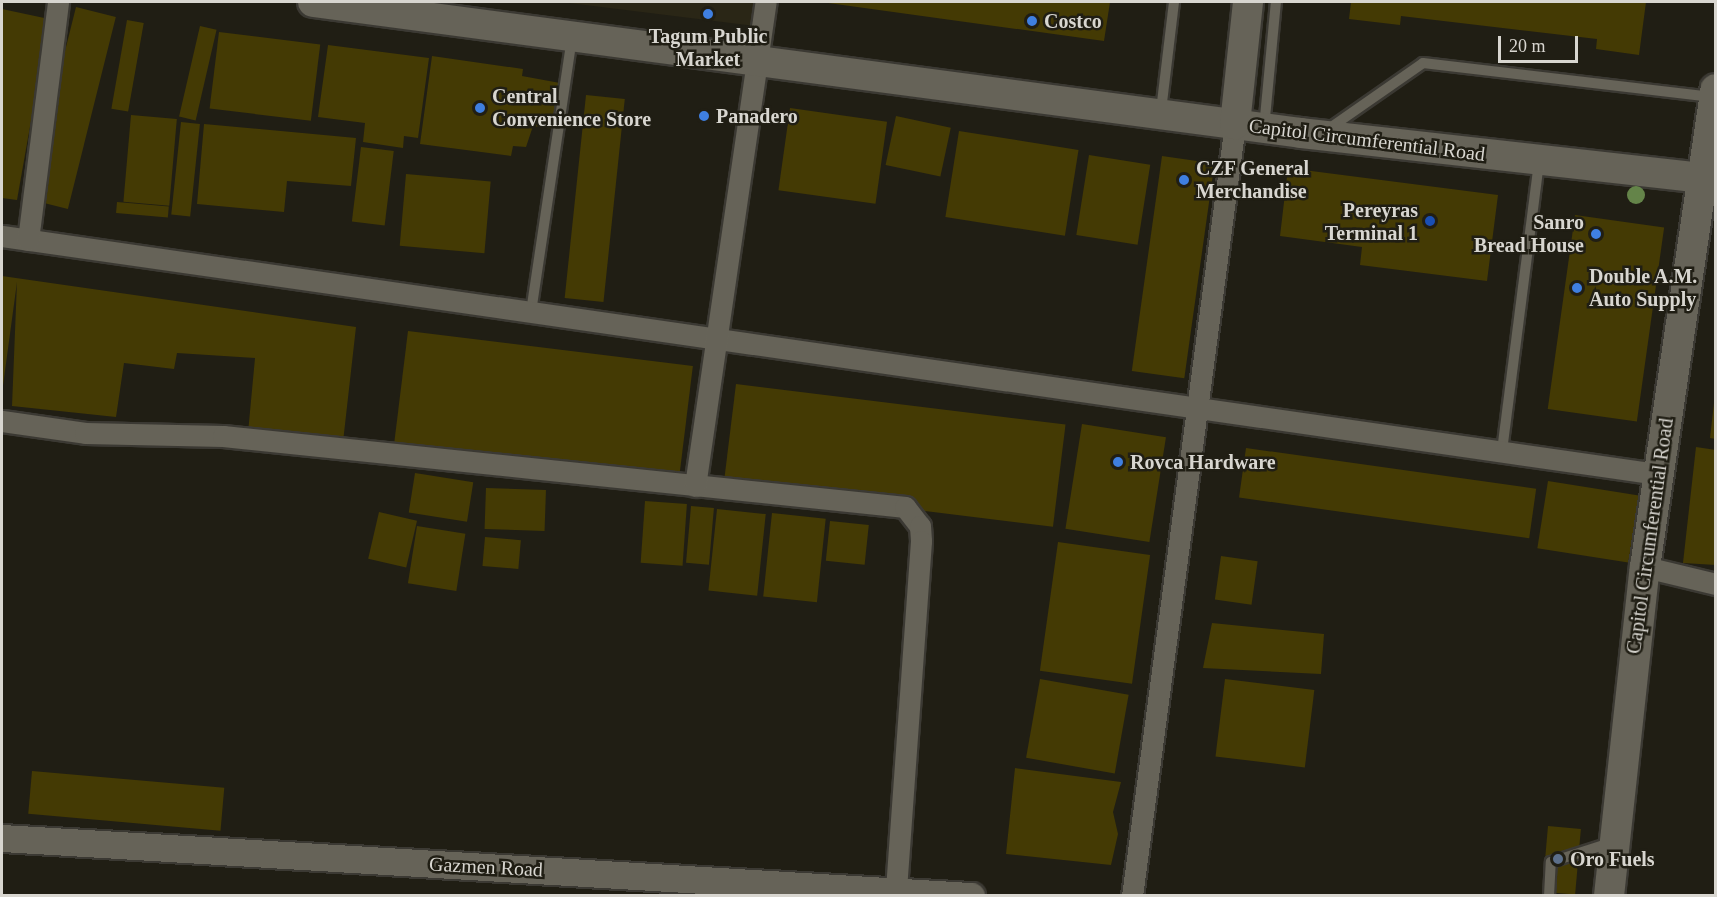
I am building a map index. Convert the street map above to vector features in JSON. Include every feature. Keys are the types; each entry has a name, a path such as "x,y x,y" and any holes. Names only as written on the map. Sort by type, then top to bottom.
{"main road":[{"name":"Capitol Circumferential Road","path":"312,2 1320,135 1710,178 1658,474 1610,843 1609,896"},
{"path":"1248,2 1249,126"},
{"path":"1710,178 1715,93"}],"street":[{"path":"28,240 57,2"},
{"path":"695,486 766,2"},
{"path":"1132,896 1196,407 1249,126"},
{"path":"2,236 1658,474"},
{"path":"2,421 85,433 223,436 905,507 920,526 896,890"},
{"path":"1645,567 1716,584"},
{"name":"Gazmen Road","path":"2,838 809,890 896,890 971,896"}],"lane":[{"path":"1161,114 1174,2"},
{"path":"1249,126 1276,2"},
{"path":"531,312 573,36"},
{"path":"1320,135 1423,63 1715,93"},
{"path":"1502,451 1540,159"},
{"path":"1549,896 1551,862 1610,843"}],"shaded area":[{"name":"Tagum Public Market","path":"561,2 758,2 755,26"}],"building":[{"name":"Costco","path":"821,2 1110,2 1104,41"},
{"path":"1351,2 1646,2 1639,55 1596,49 1597,39 1401,16 1400,25 1349,19"},
{"path":"76,7 116,17 68,209 28,199"},
{"path":"2,9 49,19 17,200 2,198"},
{"path":"127,20 144,23 128,112 111,109"},
{"path":"200,26 217,30 196,120 179,117"},
{"path":"219,32 320,44 311,121 210,108"},
{"path":"328,45 429,58 418,138 404,136 403,148 363,142 365,123 318,117"},
{"name":"Central Convenience Store","path":"432,56 523,69 522,76 560,83 553,129 533,126 526,147 513,146 511,156 420,144"},
{"path":"586,95 625,99 603,302 565,298"},
{"path":"790,108 887,122 875,204 778,190"},
{"path":"131,115 177,119 169,206 123,202"},
{"path":"896,116 951,128 940,177 886,165"},
{"path":"181,122 200,124 190,216 171,214"},
{"path":"204,124 356,138 351,186 287,181 284,212 197,204"},
{"path":"959,131 1079,150 1065,236 945,217"},
{"path":"361,147 394,151 385,225 352,221"},
{"path":"1089,155 1150,165 1138,245 1076,235"},
{"path":"1162,156 1214,163 1184,378 1132,371"},
{"name":"Pereyras Terminal 1","path":"1288,168 1498,195 1487,281 1360,265 1362,247 1280,236"},
{"path":"406,174 491,181 484,253 400,246"},
{"path":"117,202 169,207 168,217 116,213"},
{"path":"1575,215 1664,228 1637,422 1548,409"},
{"path":"2,276 356,327 343,442 248,433 255,358 177,353 174,369 124,363 116,417 12,406 17,282 2,393"},
{"path":"408,331 693,366 678,484 393,449"},
{"path":"736,384 1066,424 1053,527 723,486"},
{"path":"1714,403 1716,403 1716,439 1710,438"},
{"path":"1082,424 1166,437 1149,542 1065,529"},
{"path":"1696,447 1716,450 1716,565 1683,563"},
{"path":"1246,448 1536,489 1529,538 1239,498"},
{"path":"415,473 473,482 467,522 409,513"},
{"path":"1548,481 1639,495 1628,563 1537,548"},
{"path":"486,488 546,490 545,531 485,529"},
{"path":"645,501 687,504 683,566 641,563"},
{"path":"691,506 714,508 709,565 686,563"},
{"path":"717,509 766,514 757,596 708,591"},
{"path":"379,512 417,521 406,568 368,559"},
{"path":"772,513 826,519 817,602 763,597"},
{"path":"830,521 869,525 865,565 826,561"},
{"path":"417,526 465,534 456,591 408,583"},
{"path":"485,537 521,540 518,569 482,566"},
{"path":"1058,542 1150,555 1132,684 1040,671"},
{"path":"1221,556 1258,561 1252,605 1215,600"},
{"path":"1212,623 1324,634 1321,674 1203,668"},
{"path":"1040,679 1129,695 1115,773 1026,758"},
{"path":"1225,679 1314,690 1305,767 1215,756"},
{"path":"1015,768 1121,782 1113,812 1118,834 1111,865 1006,854"},
{"path":"32,771 224,788 221,831 28,814"},
{"path":"1548,826 1581,829 1575,895 1542,892"}],"place":[{"name":"Tagum Public Market","path":"708,14"},
{"name":"Costco","path":"1032,21"},
{"name":"Central Convenience Store","path":"480,108"},
{"name":"Panadero","path":"704,116"},
{"name":"CZF General Merchandise","path":"1184,180"},
{"name":"Pereyras Terminal 1","path":"1430,221"},
{"name":"Sanro Bread House","path":"1596,234"},
{"name":"Double A.M. Auto Supply","path":"1577,288"},
{"name":"Rovca Hardware","path":"1118,462"},
{"name":"Oro Fuels","path":"1558,859"}]}
